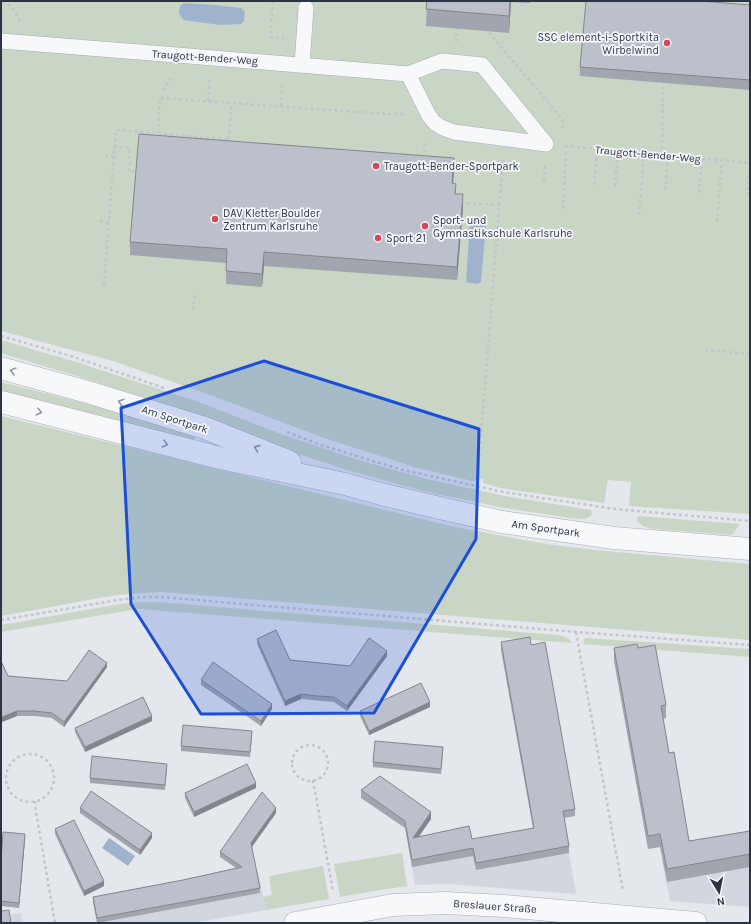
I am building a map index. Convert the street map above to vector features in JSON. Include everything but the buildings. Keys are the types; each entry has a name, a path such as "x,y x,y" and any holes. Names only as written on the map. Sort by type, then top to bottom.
{"street":[{"name":"Am Sportpark","path":"1,368 92,393 205,428 345,484"},
{"name":"Am Sportpark","path":"1,402 220,458 345,484 437,508 502,522 614,538 750,549"},
{"name":"Breslauer Straße","path":"295,923 340,919 393,905 446,903 504,906 628,920 696,923"}],"lane":[{"path":"302,65 306,8"},
{"name":"Traugott-Bender-Weg","path":"1,41 408,74 442,61 482,65 546,144"},
{"path":"408,74 431,120 440,127 454,132 546,144"}],"path":[{"path":"273,1 270,37 304,40"},
{"path":"455,46 457,21"},
{"path":"480,23 557,113"},
{"path":"662,155 663,78"},
{"path":"158,134 160,98 386,114 428,114"},
{"path":"104,285 116,130 229,139 232,103"},
{"path":"477,486 504,139"},
{"name":"Traugott-Bender-Weg","path":"546,144 750,163"},
{"path":"563,209 567,146"},
{"path":"114,147 130,148 129,171 137,172"},
{"path":"594,185 597,149"},
{"path":"615,186 618,151"},
{"path":"639,215 644,154"},
{"path":"106,156 113,157"},
{"path":"665,190 668,156"},
{"path":"699,192 702,158"},
{"path":"717,222 722,160"},
{"path":"748,196 750,163"},
{"path":"456,202 499,205"},
{"path":"100,221 108,222"},
{"path":"194,310 195,293"},
{"path":"1,336 71,356 169,389"},
{"path":"705,350 750,354"},
{"path":"285,432 321,445 399,469 503,492 616,509 750,521"},
{"path":"1,620 118,600 143,597 160,597 750,645"},
{"path":"576,632 628,920"},
{"path":"314,745 319,747 323,750 327,760 326,771 318,778 313,780 303,779 294,772 292,768 295,752 303,746 314,745"},
{"path":"21,755 40,755 48,761 54,773 55,780 50,793 35,802 26,802 14,796 7,783 6,776 11,763 21,755"},
{"path":"313,780 334,898 340,919"},
{"path":"35,802 55,923"}],"highlighted area":[{"path":"264,361 479,429 476,539 374,713 201,714 131,604 121,408"}],"shaded area":[{"path":"565,829 576,894 449,884 415,885 408,845 446,838 472,846"},
{"path":"750,843 750,907 670,901 662,860"},
{"path":"258,871 266,910 194,923 97,923 93,901"},
{"path":"21,913 23,923 1,923 1,916"}],"green space":[{"name":"Traugott-Bender-Sportpark","path":"1,1 750,1 749,514 629,506 631,482 608,480 604,503 500,488 483,483 483,479 472,481 417,468 324,438 216,397 113,361 1,331"},
{"path":"1,340 76,362 196,401 281,434 362,461 431,480 505,496 591,510 592,513 591,516 585,519 499,507 423,491 347,470 265,443 186,412 93,381 1,353"},
{"path":"1,382 137,416 194,435 195,438 193,442 1,390"},
{"path":"1,416 455,527 546,544 750,564 750,640 161,592 116,595 1,616"},
{"path":"638,516 740,524 732,535 654,529 640,524 637,520"},
{"path":"159,602 557,635 566,637 572,643 138,609 1,632 1,625 120,604"},
{"path":"584,639 750,649 750,657 583,644"},
{"path":"402,853 407,886 340,897 334,864"},
{"path":"323,866 329,899 266,910 263,897 272,895 269,876"}],"water":[{"path":"184,3 241,8 245,12 244,21 241,24 220,25 183,20 179,13 180,6"},
{"path":"471,217 480,217 486,225 481,282 478,284 466,282 470,221"},
{"path":"109,838 135,856 128,866 102,848"}],"place":[{"name":"SSC element-i-Sportkita Wirbelwind","path":"667,43"},
{"name":"Traugott-Bender-Sportpark","path":"376,166"},
{"name":"DAV Kletter Boulder Zentrum Karlsruhe","path":"215,219"},
{"name":"Sport- und Gymnastikschule Karlsruhe","path":"425,226"},
{"name":"Sport 21","path":"378,238"}]}
